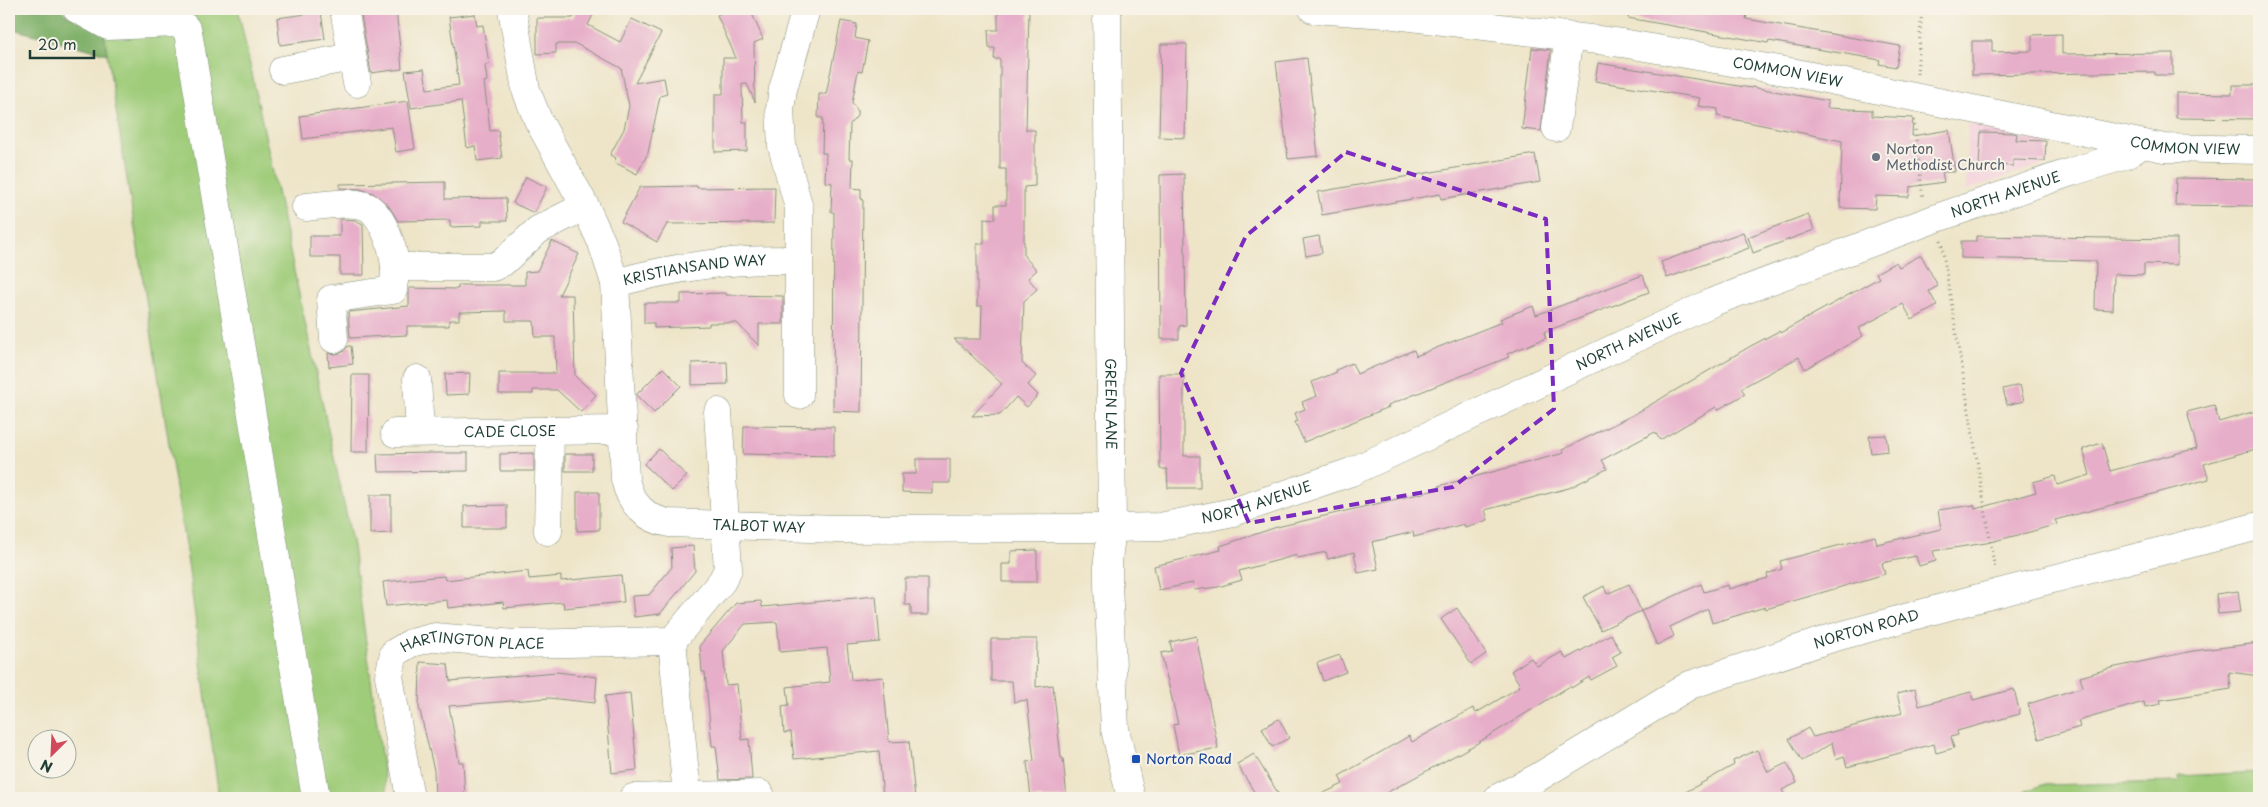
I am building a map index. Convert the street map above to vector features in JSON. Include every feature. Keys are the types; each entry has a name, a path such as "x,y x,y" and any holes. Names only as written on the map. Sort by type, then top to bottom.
{"street":[{"path":"77,9 108,26 176,23 185,27 188,32 316,798"},
{"path":"344,9 357,83"},
{"name":"KRISTIANSAND WAY","path":"512,9 526,90 538,120 585,206 602,243 615,282 648,274 724,261 798,260"},
{"path":"799,395 799,208 782,146 780,109 783,89 806,9"},
{"name":"GREEN LANE","path":"1107,9 1112,528 1108,568 1115,729 1131,798"},
{"name":"COMMON VIEW","path":"1313,9 1387,14 1622,43 1914,96 2006,117 2143,144 2189,150 2259,150"},
{"path":"1556,128 1569,37"},
{"path":"283,70 352,57"},
{"name":"NORTH AVENUE","path":"1112,528 1160,526 1233,512 1350,472 1713,302 1934,219 2126,155 2143,144"},
{"path":"306,207 363,205 378,216 387,236 394,278"},
{"path":"334,339 331,299 394,278 492,267 503,262 538,230 585,206"},
{"name":"TALBOT WAY","path":"615,282 625,479 628,492 641,510 658,521 669,524 837,529 1112,528"},
{"name":"CADE CLOSE","path":"417,380 408,432 624,430"},
{"path":"687,795 672,641 722,581 728,569 718,412"},
{"path":"548,531 550,430"},
{"name":"NORTON ROAD","path":"1498,798 1537,778 1690,686 1832,638 1999,592 2259,526"},
{"name":"HARTINGTON PLACE","path":"410,798 389,676 394,653 411,643 435,637 514,644 672,641"},
{"path":"633,798 760,794 761,798"}],"path":[{"path":"1922,9 1914,114 1924,204 1934,219 1940,234 1999,592"}],"highlighted area":[{"path":"1346,152 1546,219 1554,409 1453,487 1249,523 1181,373 1246,236"}],"shaded area":[{"path":"1968,124 2048,140 2047,163 1966,190"}],"green space":[{"path":"9,9 62,9 66,14 104,31 107,54 9,28"},
{"path":"100,9 238,9 353,546 387,798 219,798 188,564"},
{"path":"2259,772 2259,798 2009,798 2041,785 2180,782 2179,776"}],"building":[{"path":"360,9 396,9 402,69 371,73"},
{"path":"577,9 596,9 588,25 620,42 632,19 661,33 635,83 664,78 667,94 660,96 648,153 637,174 614,162 616,158 610,155 624,129 629,106 621,68 576,44 556,44 556,53 537,54 537,18 573,18"},
{"path":"730,9 750,9 763,39 754,43 755,102 747,84 742,84 743,122 747,122 747,151 715,152 715,94 723,94 723,58 736,58 717,15"},
{"path":"1629,9 1698,9 1730,14 1731,11 1747,14 1746,19 1900,46 1896,67 1879,64 1880,60 1769,41 1768,43 1628,18"},
{"path":"998,10 1029,10 1026,130 1035,130 1035,186 1024,187 1024,256 1037,270 1028,278 1037,289 1024,301 1022,363 1036,376 1028,385 1038,395 1027,407 1016,397 1000,415 972,416 1002,384 954,339 981,339 982,306 977,306 977,244 984,244 984,218 995,219 995,205 1006,205 1006,169 1000,169 1000,59 994,59 995,48 989,48 988,30 998,30"},
{"path":"321,12 325,39 280,45 277,18"},
{"path":"475,14 477,26 483,25 489,64 485,65 487,81 484,82 490,131 498,130 502,158 477,161 475,146 467,148 461,101 411,108 405,71 424,69 427,89 459,85 449,17"},
{"path":"841,21 857,24 855,38 868,41 862,72 858,71 852,103 857,110 857,116 850,124 849,159 853,159 852,188 861,189 861,199 863,199 861,412 833,411 834,212 831,212 832,183 825,182 826,153 822,153 823,118 818,118 819,94 826,94"},
{"path":"2062,34 2062,54 2173,53 2173,75 2155,75 2155,72 1972,75 1972,41 1992,41 1992,52 2032,51 2032,35"},
{"path":"1161,44 1187,44 1185,138 1159,137"},
{"path":"1532,48 1551,50 1541,131 1522,129"},
{"path":"1307,58 1318,156 1288,159 1276,62"},
{"path":"1598,63 1828,101 1827,108 1872,110 1872,116 1913,118 1912,136 1949,130 1955,172 1942,172 1944,182 1910,187 1909,197 1876,196 1875,209 1840,208 1842,141 1717,116 1718,109 1698,106 1700,98 1595,81"},
{"path":"2232,85 2259,85 2259,119 2176,118 2176,93 2232,94"},
{"path":"408,101 415,149 396,152 392,127 303,139 300,116"},
{"path":"1981,132 2014,133 2017,134 2016,140 2046,141 2045,161 2013,160 2013,166 1979,165"},
{"path":"1535,154 1540,182 1441,199 1440,194 1322,215 1318,192"},
{"path":"1184,174 1186,325 1179,326 1179,339 1161,339 1160,175"},
{"path":"526,177 547,187 534,213 513,203"},
{"path":"2176,178 2259,179 2259,206 2175,205"},
{"path":"445,182 445,199 506,198 507,221 482,221 482,226 450,227 450,220 398,221 388,205 373,193 360,189 340,188 340,184"},
{"path":"697,186 697,188 775,187 774,223 667,224 657,242 621,222 640,187"},
{"path":"1808,214 1814,230 1753,253 1748,237"},
{"path":"340,219 355,220 363,224 364,275 340,275 340,257 310,257 310,236 340,236"},
{"path":"1743,232 1749,248 1667,278 1661,262"},
{"path":"1319,236 1322,253 1306,256 1303,239"},
{"path":"1976,236 2177,239 2177,265 2144,264 2144,275 2114,274 2113,310 2095,309 2096,261 1961,258 1961,241 1976,241"},
{"path":"552,241 579,254 559,295 573,295 575,376 596,395 581,412 557,390 533,390 533,394 499,394 499,373 556,373 555,337 535,337 534,321 506,321 506,311 459,312 459,320 449,320 449,326 407,326 407,335 350,338 348,312 409,306 409,288 458,289 458,285 525,285 525,272 537,271"},
{"path":"1921,255 1938,286 1929,291 1937,306 1912,320 1903,304 1859,328 1863,336 1805,369 1799,357 1741,388 1745,394 1717,410 1716,407 1660,440 1655,432 1602,460 1607,469 1569,488 1485,510 1488,520 1465,527 1464,524 1414,537 1413,532 1372,542 1378,569 1358,573 1354,552 1328,559 1326,552 1298,558 1297,555 1239,571 1242,580 1218,587 1194,590 1193,583 1159,590 1154,566 1221,550 1220,546 1277,527 1440,489 1439,486 1564,453 1562,450 1633,415 1749,347 1779,331 1780,333 1879,278 1876,273 1896,262 1899,267"},
{"path":"1643,275 1649,292 1544,332 1546,338 1507,354 1509,357 1388,405 1389,407 1304,442 1295,422 1298,421 1295,413 1305,409 1302,402 1317,396 1312,382 1337,372 1336,370 1352,363 1357,374 1414,350 1416,356 1502,322 1500,319 1533,306 1536,315"},
{"path":"726,293 726,295 783,296 783,324 759,324 759,346 737,323 709,323 709,326 654,328 654,323 644,323 644,303 681,303 681,294"},
{"path":"348,346 351,346 353,364 329,367 328,353 336,354 343,352"},
{"path":"727,362 728,384 692,385 692,363"},
{"path":"663,368 681,386 654,413 636,395"},
{"path":"470,373 469,394 446,395 445,374"},
{"path":"1159,374 1184,374 1184,456 1200,456 1200,488 1168,488 1167,469 1160,469"},
{"path":"352,375 369,375 368,452 351,452"},
{"path":"2020,385 2024,401 2007,405 2003,389"},
{"path":"2214,405 2219,422 2259,410 2259,448 2204,464 2209,479 2055,520 2057,524 2030,532 1986,543 1933,551 1936,561 1919,566 1916,556 1882,563 1885,574 1766,609 1765,607 1712,623 1708,609 1670,627 1674,636 1657,645 1641,611 1701,584 1704,592 1728,585 1729,589 1768,578 1767,574 1782,569 1780,561 1875,536 1877,544 1941,529 1938,510 1974,505 1975,509 2036,492 2033,482 2055,476 2057,485 2090,475 2083,449 2102,443 2110,471 2197,448 2187,412"},
{"path":"744,426 834,427 834,456 743,454"},
{"path":"1886,435 1888,451 1871,453 1869,436"},
{"path":"659,449 687,476 672,491 644,464"},
{"path":"468,453 468,471 378,472 377,454"},
{"path":"534,453 534,471 500,471 500,454"},
{"path":"565,454 592,454 592,471 565,471"},
{"path":"916,459 950,459 950,483 932,483 932,493 902,492 902,474 916,474"},
{"path":"577,492 599,492 599,530 577,531"},
{"path":"370,495 391,495 391,533 370,534"},
{"path":"507,505 507,528 464,528 464,506"},
{"path":"693,546 695,571 660,614 634,617 632,596 649,595 672,567 671,548"},
{"path":"1037,550 1037,582 1002,582 1002,564 1011,564 1011,551"},
{"path":"528,571 529,579 561,576 561,581 621,575 624,602 564,608 563,602 504,608 503,602 448,608 447,600 386,606 383,582 444,576 445,580"},
{"path":"905,578 928,578 928,615 911,615 911,605 905,605"},
{"path":"1629,584 1641,611 1601,630 1583,597 1604,586 1607,594"},
{"path":"2238,591 2241,612 2218,614 2216,594"},
{"path":"876,596 880,642 847,645 851,680 883,677 889,742 909,741 915,798 883,798 879,751 794,759 791,732 784,733 782,706 789,705 787,687 830,682 827,648 780,652 777,622 745,624 723,651 726,685 737,684 742,740 749,739 752,779 720,780 716,746 712,746 705,672 702,672 700,645 736,603 761,601 762,607"},
{"path":"1457,608 1486,654 1471,664 1441,619"},
{"path":"1611,634 1621,652 1612,657 1617,666 1591,680 1589,677 1571,688 1570,686 1476,744 1377,798 1313,798 1343,784 1339,776 1409,736 1412,742 1473,708 1476,713 1516,689 1520,685 1511,671 1531,658 1537,666 1562,652 1566,659"},
{"path":"1196,636 1218,748 1179,755 1173,725 1178,724 1161,653 1172,651 1170,642"},
{"path":"991,639 1037,639 1036,687 1053,685 1067,798 1031,798 1027,762 1034,761 1027,700 1014,702 1012,681 991,681"},
{"path":"2259,643 2259,676 2229,672 2231,689 2160,700 2161,704 2145,707 2144,702 2078,721 2080,727 2039,739 2028,704 2083,687 2080,677 2111,668 2193,651"},
{"path":"1340,655 1346,672 1323,681 1317,663"},
{"path":"420,662 448,664 450,681 557,672 597,677 595,703 549,698 449,706 459,762 463,762 465,798 435,798 434,770 419,707"},
{"path":"1915,689 1919,706 1971,692 1973,700 2014,689 2020,714 1957,731 1958,735 1951,737 1954,748 1936,753 1934,744 1847,767 1844,756 1836,759 1832,743 1802,761 1789,739 1808,728 1813,737 1902,713 1897,694"},
{"path":"630,693 637,770 612,773 605,696"},
{"path":"1279,719 1289,738 1272,747 1262,728"},
{"path":"1757,750 1768,772 1787,763 1797,783 1782,790 1786,798 1675,798 1734,765 1733,761"},
{"path":"1254,754 1281,798 1258,798 1237,764"}],"place":[{"name":"Norton Methodist Church","path":"1876,157"},
{"name":"Norton Road","path":"1136,759"}]}
